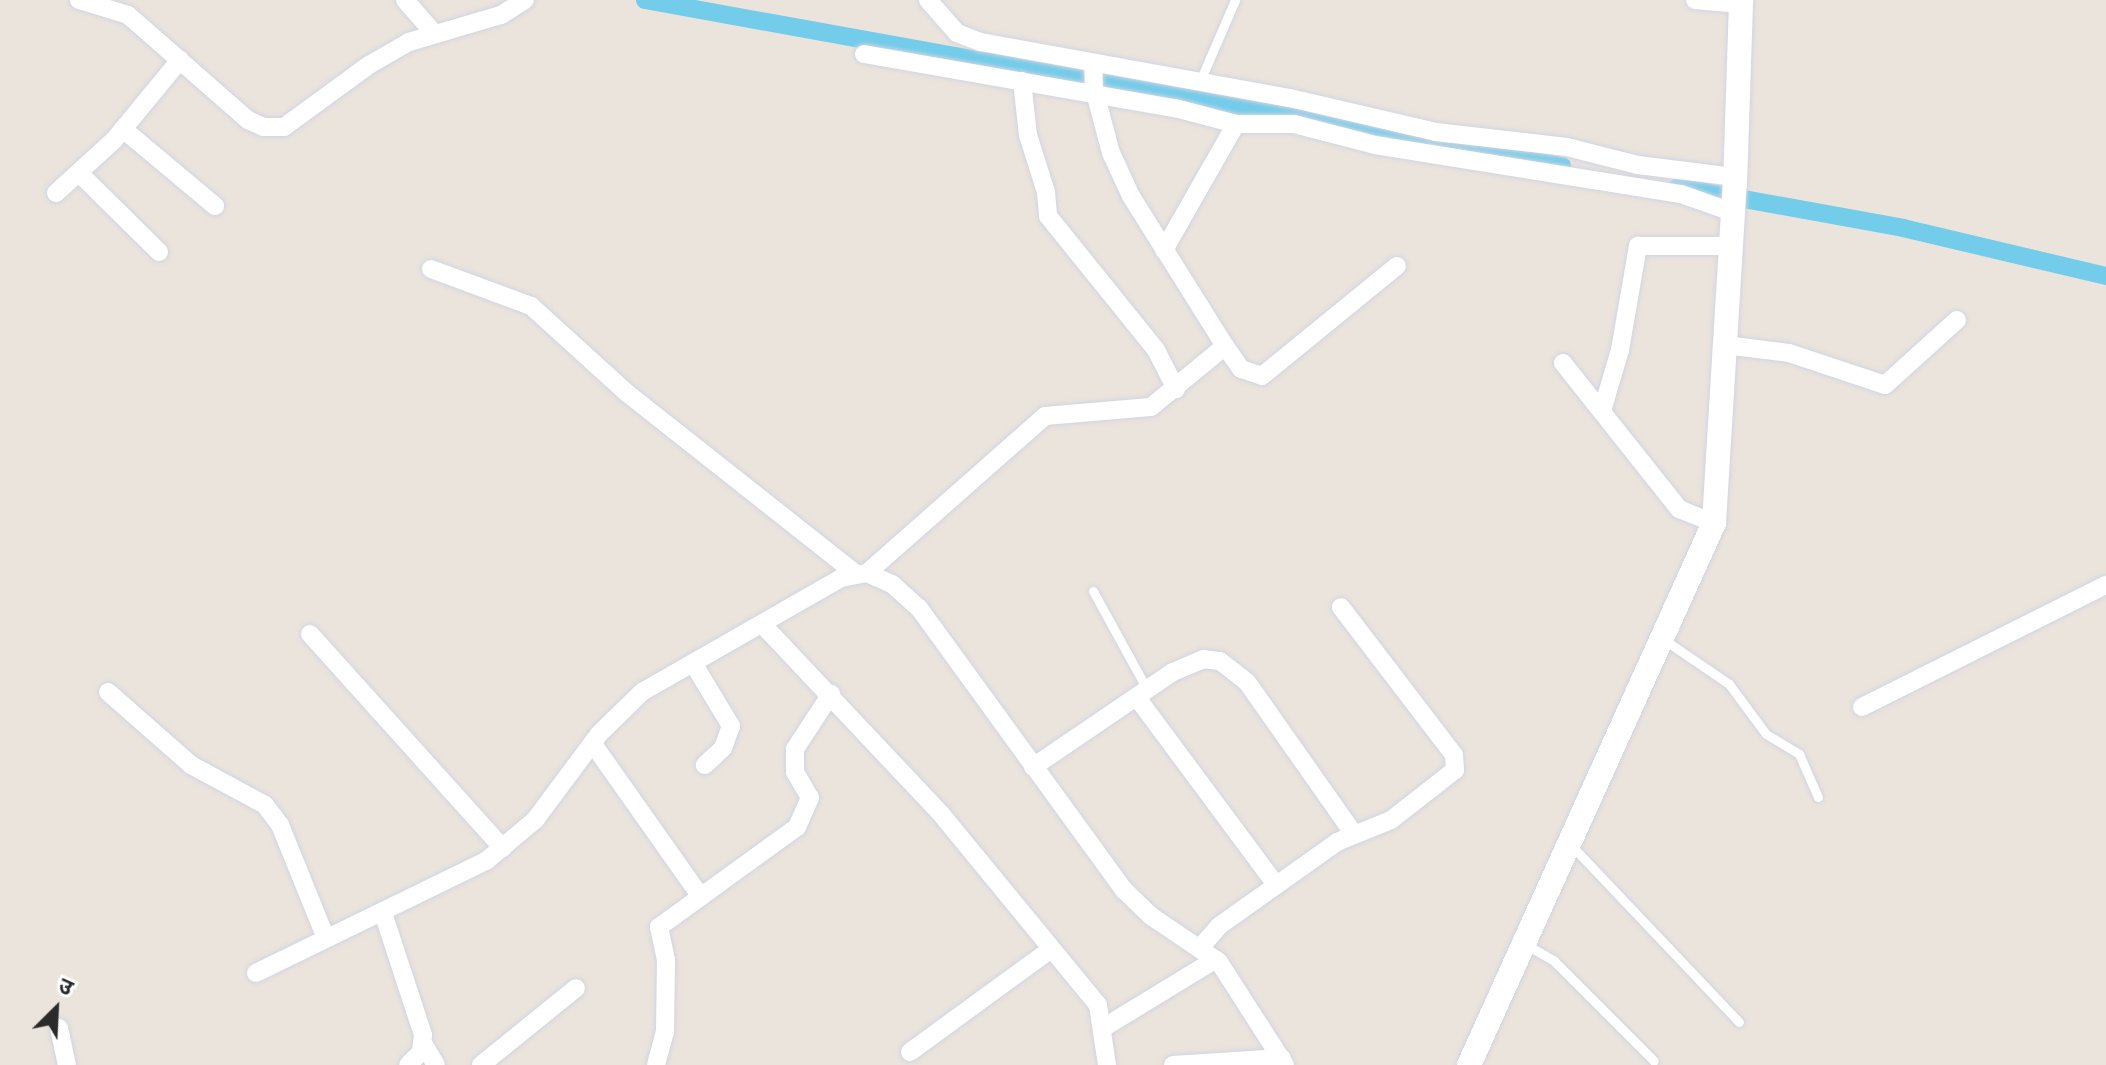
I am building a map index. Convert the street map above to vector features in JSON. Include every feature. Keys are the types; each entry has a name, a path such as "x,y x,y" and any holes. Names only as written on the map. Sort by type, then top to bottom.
{"street":[{"path":"79,0 128,15 248,120 264,127 284,127 369,65 433,32 501,15 525,0"},
{"path":"405,0 433,32"},
{"path":"928,0 968,38 1094,81 1236,124 1294,124 1375,145 1681,194 1734,194"},
{"path":"1469,1065 1714,523 1734,194 1740,2 1695,0"},
{"path":"864,54 1022,81 1199,84 1290,98 1436,132 1567,147 1734,194"},
{"path":"56,193 80,174 123,129 180,60"},
{"path":"1022,81 1028,135 1048,216 1156,350 1176,389"},
{"path":"1094,81 1111,153 1164,250 1241,369 1262,376 1397,266"},
{"path":"1164,250 1236,124"},
{"path":"123,129 215,206"},
{"path":"80,174 159,252"},
{"path":"1602,411 1620,350 1638,246 1730,246"},
{"path":"431,269 531,306 627,393 861,573 892,584 919,608 1124,890 1151,916 1216,959 1283,1062"},
{"path":"1725,345 1789,353 1885,385 1957,320"},
{"path":"256,973 325,936 383,913 503,848 535,820 593,744 642,692 762,624 861,573 1045,416 1095,408 1136,410 1161,402 1225,346"},
{"path":"1563,363 1679,509 1714,523"},
{"path":"1862,707 2106,585"},
{"path":"1200,948 1219,926 1276,885 1353,833 1391,820 1455,770 1454,755 1341,607"},
{"path":"762,624 941,814 1098,1005 1107,1065"},
{"path":"310,634 503,848"},
{"path":"1033,767 1173,672 1203,659 1234,667 1353,833"},
{"path":"693,663 731,726 723,748 705,765"},
{"path":"108,692 191,765 265,805 280,825 325,936"},
{"path":"656,1065 665,1032 666,960 659,927 797,827 808,812 810,798 792,760 799,740 831,694"},
{"path":"1143,695 1276,885"},
{"path":"593,744 701,897"},
{"path":"383,913 424,1045 436,1065"},
{"path":"910,1052 1050,950"},
{"path":"1103,1028 1216,959"},
{"path":"481,1065 576,988"},
{"path":"59,1028 67,1065"},
{"path":"408,1065 424,1045"},
{"path":"1173,1065 1283,1062"}],"lane":[{"path":"1199,84 1235,0"},
{"path":"1093,591 1143,695"},
{"path":"1663,639 1716,672 1741,696 1766,734 1799,754 1818,797"},
{"path":"1571,845 1739,1022"},
{"path":"1525,944 1554,961 1654,1061"}],"waterway":[{"path":"645,0 1562,166"},
{"path":"1678,187 1903,228 2106,276"}]}
